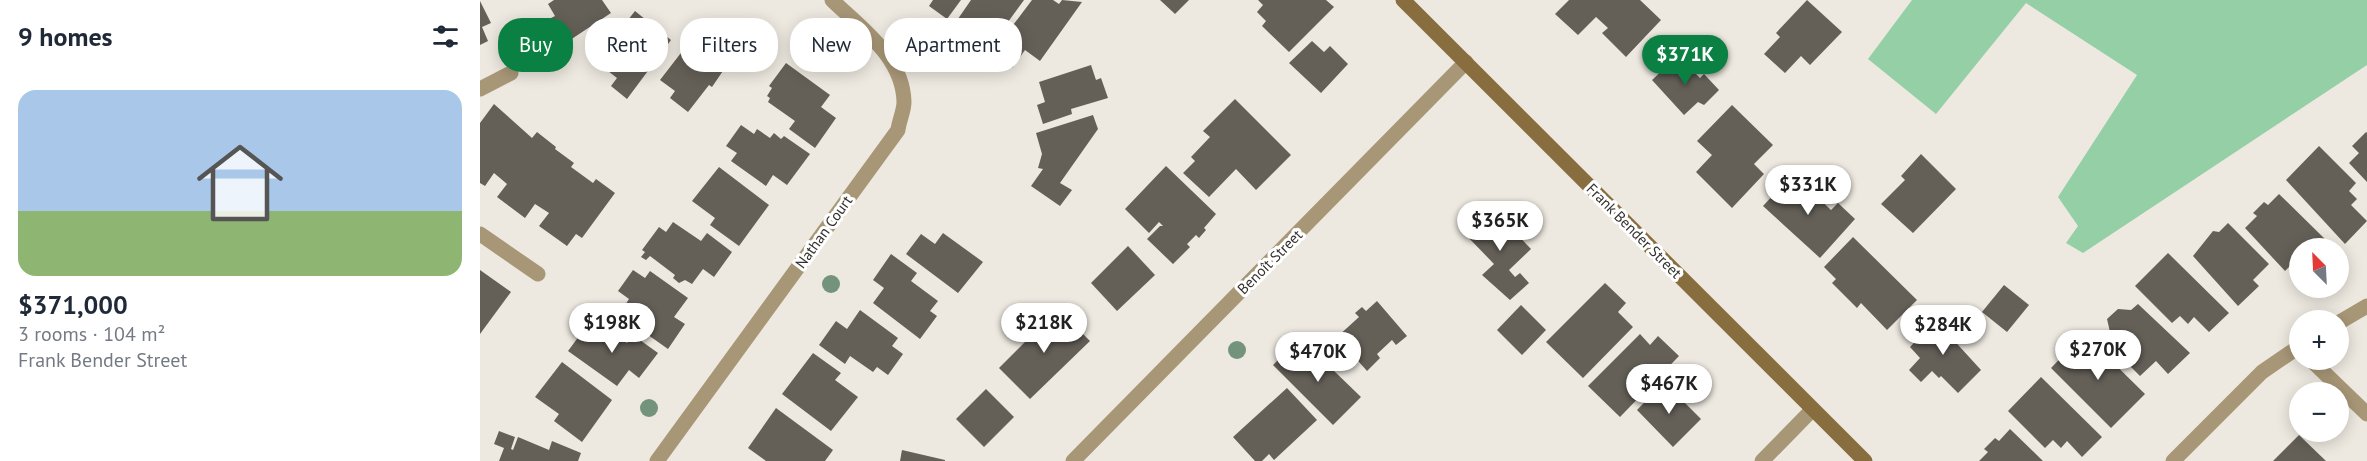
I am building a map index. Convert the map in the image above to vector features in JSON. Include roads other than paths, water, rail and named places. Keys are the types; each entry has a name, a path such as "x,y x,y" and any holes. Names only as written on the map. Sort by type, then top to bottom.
{"street":[{"name":"Nathan Court","path":"657,461 898,130 904,103 900,76 888,54 832,0"},
{"name":"Frank Bender Street","path":"1403,0 1865,461"},
{"name":"Benoît Street","path":"1073,461 1466,62"},
{"path":"480,89 511,73"},
{"path":"480,234 538,274"},
{"path":"2349,317 2367,306"},
{"path":"2173,461 2262,372 2289,354"},
{"path":"2321,370 2367,414"},
{"path":"1762,461 1812,410"}]}
